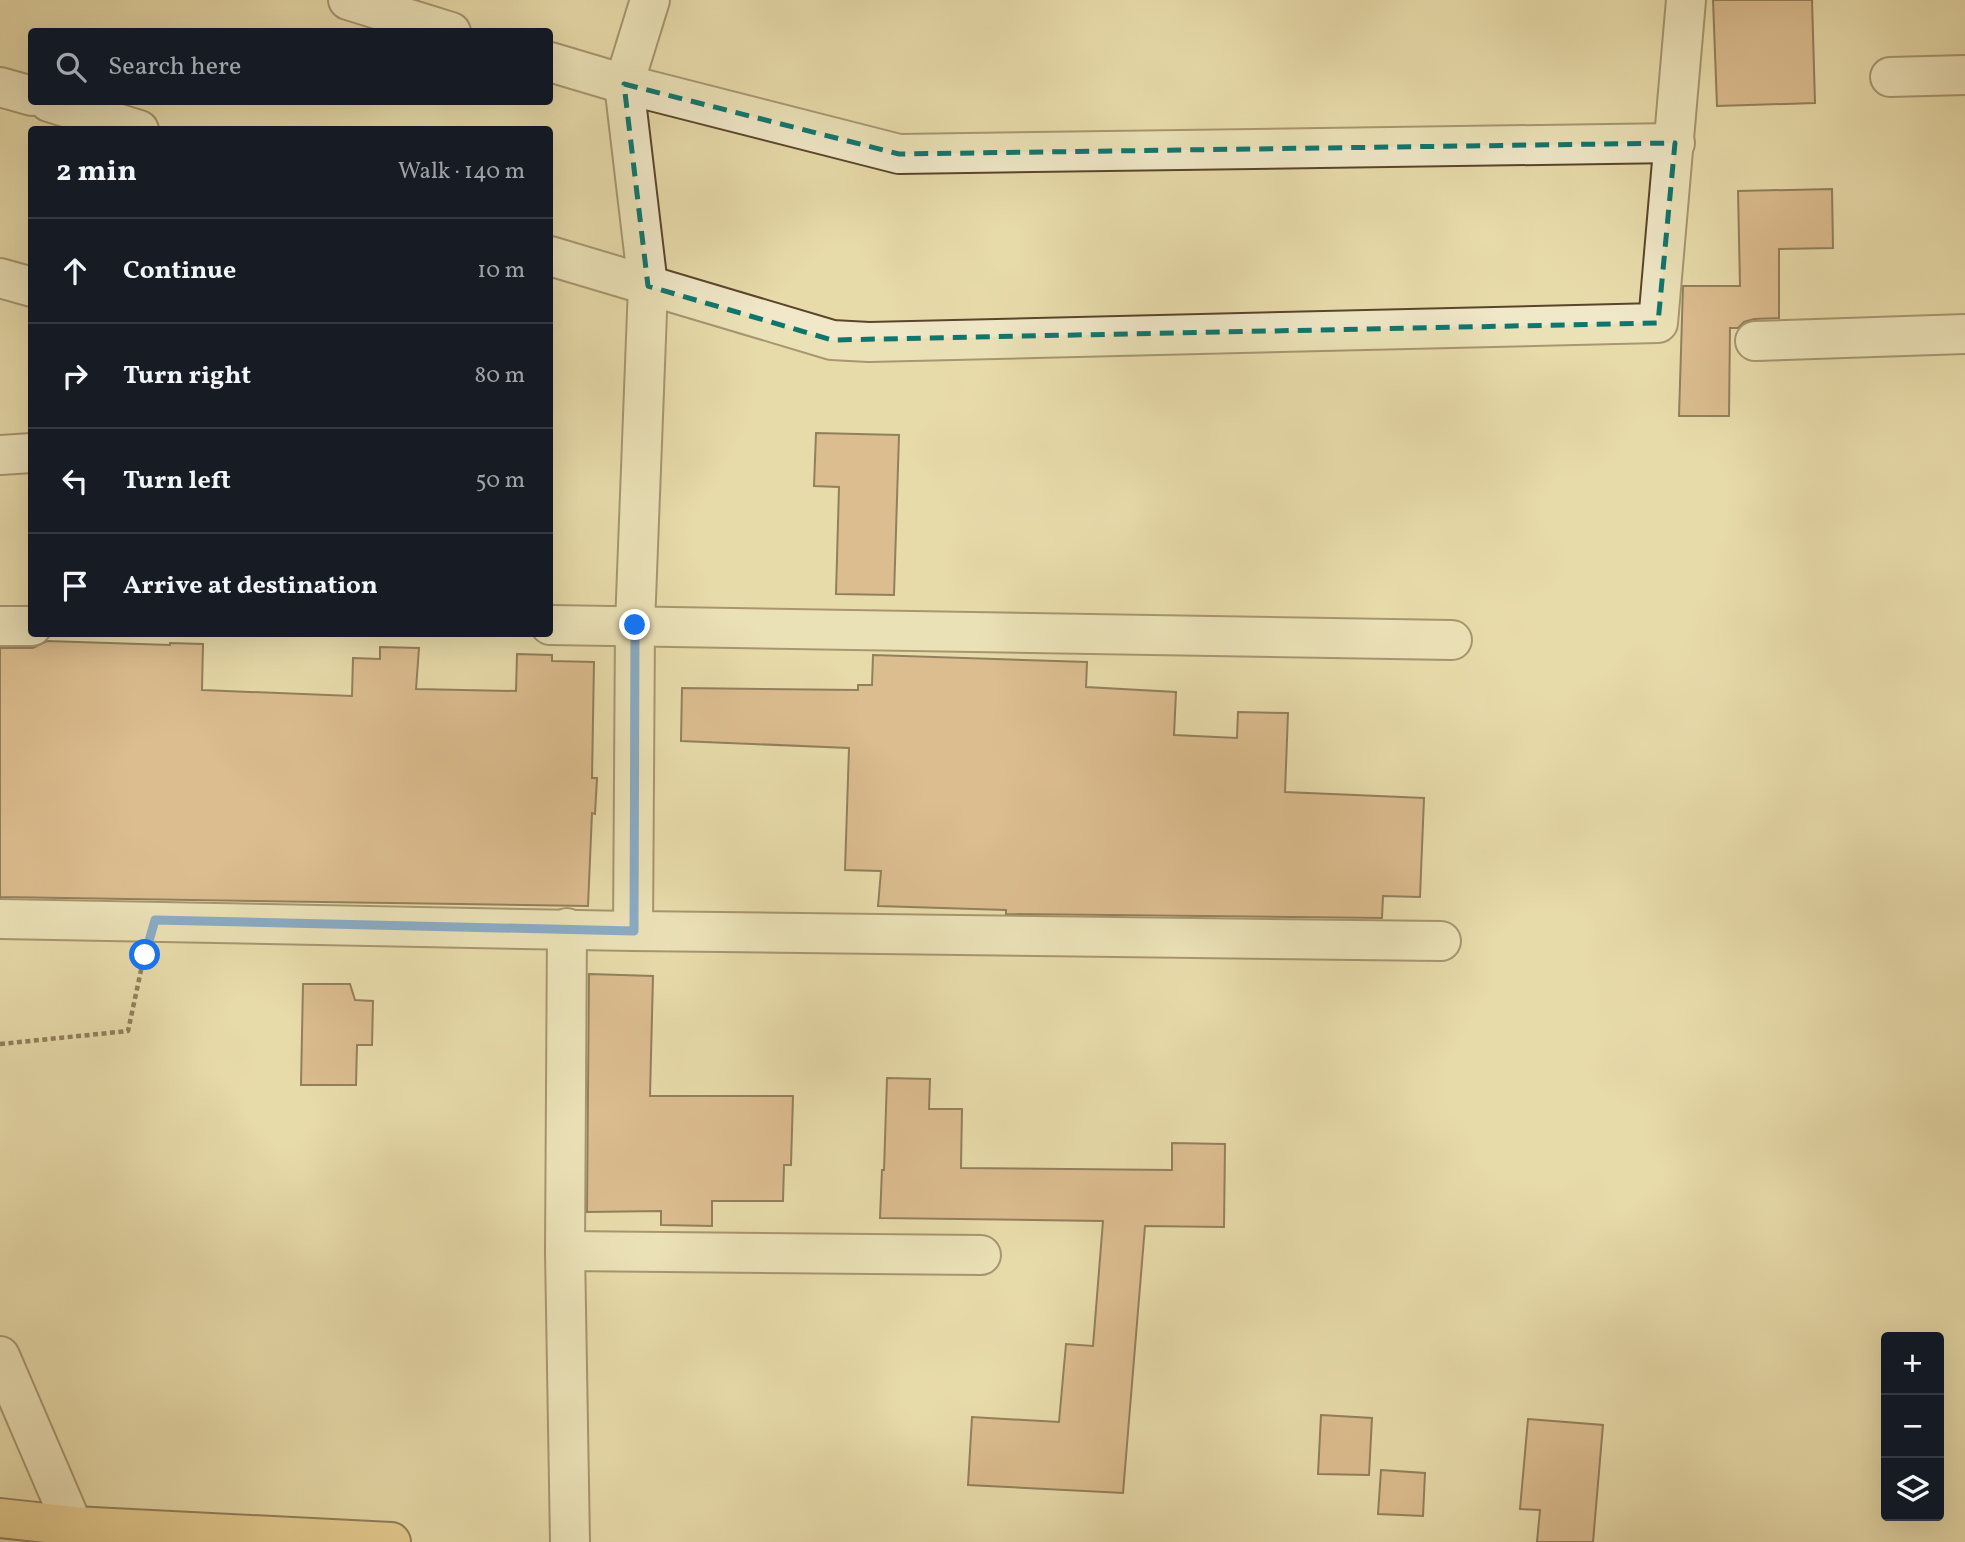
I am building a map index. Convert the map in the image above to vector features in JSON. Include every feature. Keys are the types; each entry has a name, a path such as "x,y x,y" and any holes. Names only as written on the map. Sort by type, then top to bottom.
{"highway":[{"path":"0,1518 76,1534 391,1542"}],"street":[{"path":"348,0 438,28"},
{"path":"634,931 635,625 648,286 624,84 650,0"},
{"path":"553,257 832,340 869,342 1658,323 1686,0"},
{"path":"553,63 624,84 899,154 1675,143"},
{"path":"1890,77 1965,75"},
{"path":"0,86 28,95"},
{"path":"59,105 126,126"},
{"path":"0,278 28,286"},
{"path":"1755,341 1965,334"},
{"path":"0,456 28,453"},
{"path":"553,625 1451,640"},
{"path":"0,626 28,626"},
{"path":"0,919 634,931 1441,941"},
{"path":"567,928 565,1251 570,1542"},
{"path":"565,1251 981,1255"},
{"path":"0,1356 76,1534"}],"path":[{"path":"0,1044 128,1031 155,920"}],"highlighted area":[{"path":"624,84 899,154 1675,143 1658,323 832,340 648,286"}],"building":[{"path":"1713,0 1812,0 1815,103 1717,106"},
{"path":"1832,189 1833,248 1779,249 1779,318 1754,319 1744,322 1738,328 1730,328 1729,416 1679,416 1683,286 1740,286 1738,191"},
{"path":"816,433 899,435 894,595 836,594 839,487 814,486"},
{"path":"47,641 203,644 202,690 352,696 353,658 380,659 380,647 419,648 416,689 516,691 517,654 552,655 552,661 594,662 592,778 597,778 595,814 592,813 588,906 0,897 0,648 33,648"},
{"path":"873,655 1087,662 1086,687 1176,692 1174,735 1237,738 1238,712 1288,713 1285,792 1424,798 1420,897 1383,896 1382,918 1006,914 1006,910 878,906 881,871 845,870 849,748 681,741 682,688 858,690 858,685 872,685"},
{"path":"589,974 653,976 650,1096 793,1096 791,1165 784,1165 783,1201 712,1201 712,1226 661,1225 661,1211 587,1212"},
{"path":"303,984 350,984 355,1000 373,1001 372,1045 357,1045 356,1085 301,1085"},
{"path":"887,1078 930,1079 929,1109 962,1109 961,1168 1172,1170 1172,1143 1225,1144 1224,1227 1145,1226 1123,1493 968,1485 972,1417 1059,1422 1066,1344 1093,1346 1103,1221 880,1218"},
{"path":"1321,1415 1372,1418 1369,1475 1318,1474"},
{"path":"1528,1419 1603,1425 1593,1542 1537,1542 1540,1510 1520,1509"},
{"path":"1381,1470 1425,1473 1423,1516 1378,1514"}],"route":[{"path":"145,955 155,920 634,931 635,625"}]}
